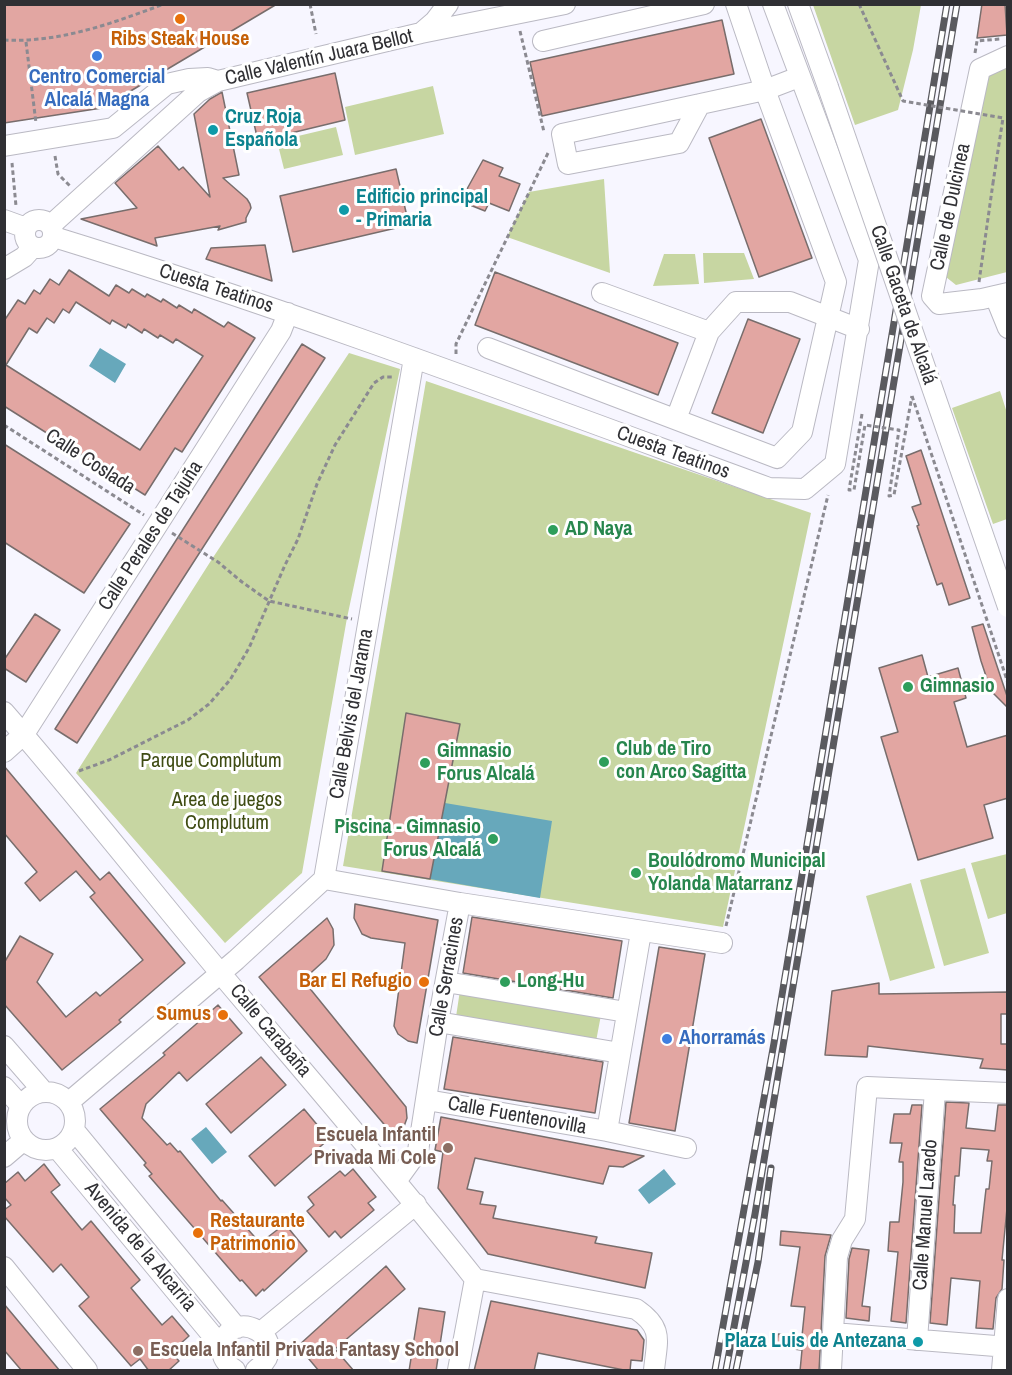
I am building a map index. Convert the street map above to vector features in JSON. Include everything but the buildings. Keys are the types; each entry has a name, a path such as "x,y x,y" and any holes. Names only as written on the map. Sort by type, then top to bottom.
{"street":[{"path":"421,33 435,21 448,4"},
{"path":"455,4 478,22"},
{"name":"Calle Valentín Juara Bellot","path":"52,231 81,199 198,92 218,81 421,33 516,16 565,4"},
{"path":"543,41 704,4"},
{"path":"488,348 777,458 802,432 836,282 765,90 736,4"},
{"path":"773,4 869,260 835,464"},
{"name":"Calle Gaceta de Alcalá","path":"798,4 1008,607"},
{"name":"Calle de Dulcinea","path":"995,296 939,304 932,296 980,69 1008,56"},
{"path":"700,104 679,143 568,164 562,134 700,104 765,90 799,77"},
{"path":"6,143 45,134 112,128 167,84 189,79 208,78 218,81"},
{"path":"10,213 26,228"},
{"path":"45,221 52,231 49,245 41,248 33,247 27,242 26,228 31,222 45,221"},
{"name":"Cuesta Teatinos","path":"52,231 414,358 769,488 805,489 835,464"},
{"path":"4,269 24,257 33,247"},
{"path":"602,293 709,332"},
{"path":"995,296 1008,328"},
{"path":"676,419 709,332 736,302 790,302 859,329"},
{"name":"Calle Perales de Tajuña","path":"4,752 24,734 281,331 288,313"},
{"name":"Calle Belvis del Jarama","path":"324,879 359,620 398,447 401,380 414,358"},
{"name":"Calle Carabaña","path":"4,712 397,1180 476,1279"},
{"path":"74,1130 64,1144 57,1148 39,1149 24,1140 19,1133 17,1124 21,1106 30,1096 44,1091 58,1093 69,1102 221,973 324,879"},
{"name":"Calle Serracines","path":"324,879 459,903 418,1151 397,1180"},
{"path":"459,903 722,944"},
{"name":"Calle Fuentenovilla","path":"607,1131 641,932"},
{"path":"446,982 626,1012"},
{"path":"438,1022 620,1053"},
{"path":"4,1047 44,1091"},
{"path":"4,1087 21,1106"},
{"path":"831,1371 837,1257 842,1240 855,1220 867,1087 1008,1093"},
{"name":"Calle Manuel Laredo","path":"917,1340 935,1090"},
{"name":"Calle Fuentenovilla","path":"426,1100 607,1131 686,1148"},
{"name":"Avenida de la Alcarria","path":"69,1102 75,1116 74,1130 237,1328 230,1332 224,1362"},
{"path":"4,1157 24,1140"},
{"name":"Avenida de la Alcarria","path":"57,1148 224,1362"},
{"path":"261,1332 416,1204"},
{"path":"4,1267 87,1371"},
{"path":"458,1371 476,1279 636,1309 651,1319 658,1335 654,1371"},
{"path":"1002,1371 1006,1347 1008,1299"},
{"path":"237,1328 250,1327 261,1332 268,1345 266,1367"},
{"path":"834,1333 1006,1347"}],"path":[{"path":"4,40 26,42 93,30 164,4"},
{"path":"310,4 316,34"},
{"path":"859,4 903,101 1003,118 979,281 995,296"},
{"path":"516,16 546,140"},
{"path":"26,42 45,134 58,174 81,199"},
{"path":"6,143 10,213"},
{"path":"455,374 456,344 549,151"},
{"path":"76,773 109,760 179,724 209,704 230,680 249,648 298,539 317,484 335,445 374,383 383,377 401,380"},
{"path":"390,388 401,380"},
{"path":"851,434 862,414 849,490 854,490 865,425 899,430 889,496 894,495 912,396 1008,683"},
{"name":"Calle Coslada","path":"4,425 211,558 270,601"},
{"path":"722,944 835,464"},
{"path":"270,601 359,620"},
{"path":"353,608 359,620"}],"green space":[{"path":"813,5 921,5 913,50 898,110 855,125"},
{"path":"1007,60 1007,272 956,285 941,273 985,72"},
{"path":"433,86 444,134 355,155 345,107"},
{"path":"336,127 343,155 284,169 277,141"},
{"path":"604,179 610,273 507,237 529,192"},
{"path":"703,253 744,253 754,279 704,283"},
{"path":"664,254 695,254 699,284 653,286"},
{"name":"Parque Complutum","path":"349,353 400,369 347,618 302,873 225,943 76,773 212,559"},
{"path":"426,381 811,513 723,927 343,866"},
{"path":"1000,391 1007,413 1007,519 993,524 952,408"},
{"path":"1007,854 1007,913 988,919 971,863"},
{"path":"965,868 989,953 944,966 920,880"},
{"path":"911,883 935,968 890,981 866,896"},
{"path":"462,977 604,999 594,1052 454,1030"}],"water":[{"path":"100,348 126,364 115,383 89,366"},
{"name":"Piscina - Gimnasio Forus Alcalá","path":"445,803 552,821 540,898 430,879"},
{"path":"206,1127 227,1152 212,1164 191,1139"},
{"path":"664,1169 676,1184 649,1204 638,1190"}],"railway":[{"path":"715,1370 774,1043 947,4"},
{"path":"726,1370 755,1214 957,4"},
{"path":"736,1370 758,1262 771,1168"}],"place":[{"name":"Ribs Steak House","path":"180,19"},
{"name":"Centro Comercial Alcalá Magna","path":"97,56"},
{"name":"Cruz Roja Española","path":"213,130"},
{"name":"Edificio principal - Primaria","path":"344,210"},
{"name":"AD Naya","path":"553,530"},
{"name":"Gimnasio","path":"908,687"},
{"name":"Club de Tiro con Arco Sagitta","path":"604,762"},
{"name":"Gimnasio Forus Alcalá","path":"425,763"},
{"name":"Piscina - Gimnasio Forus Alcalá","path":"493,839"},
{"name":"Boulódromo Municipal Yolanda Matarranz","path":"636,873"},
{"name":"Bar El Refugio","path":"424,982"},
{"name":"Long-Hu","path":"505,982"},
{"name":"Sumus","path":"223,1015"},
{"name":"Ahorramás","path":"667,1039"},
{"name":"Escuela Infantil Privada Mi Cole","path":"448,1148"},
{"name":"Restaurante Patrimonio","path":"198,1233"},
{"name":"Plaza Luis de Antezana","path":"918,1342"},
{"name":"Escuela Infantil Privada Fantasy School","path":"138,1351"}],"park label":[{"name":"Area de juegos Complutum","path":"227,812"}]}
